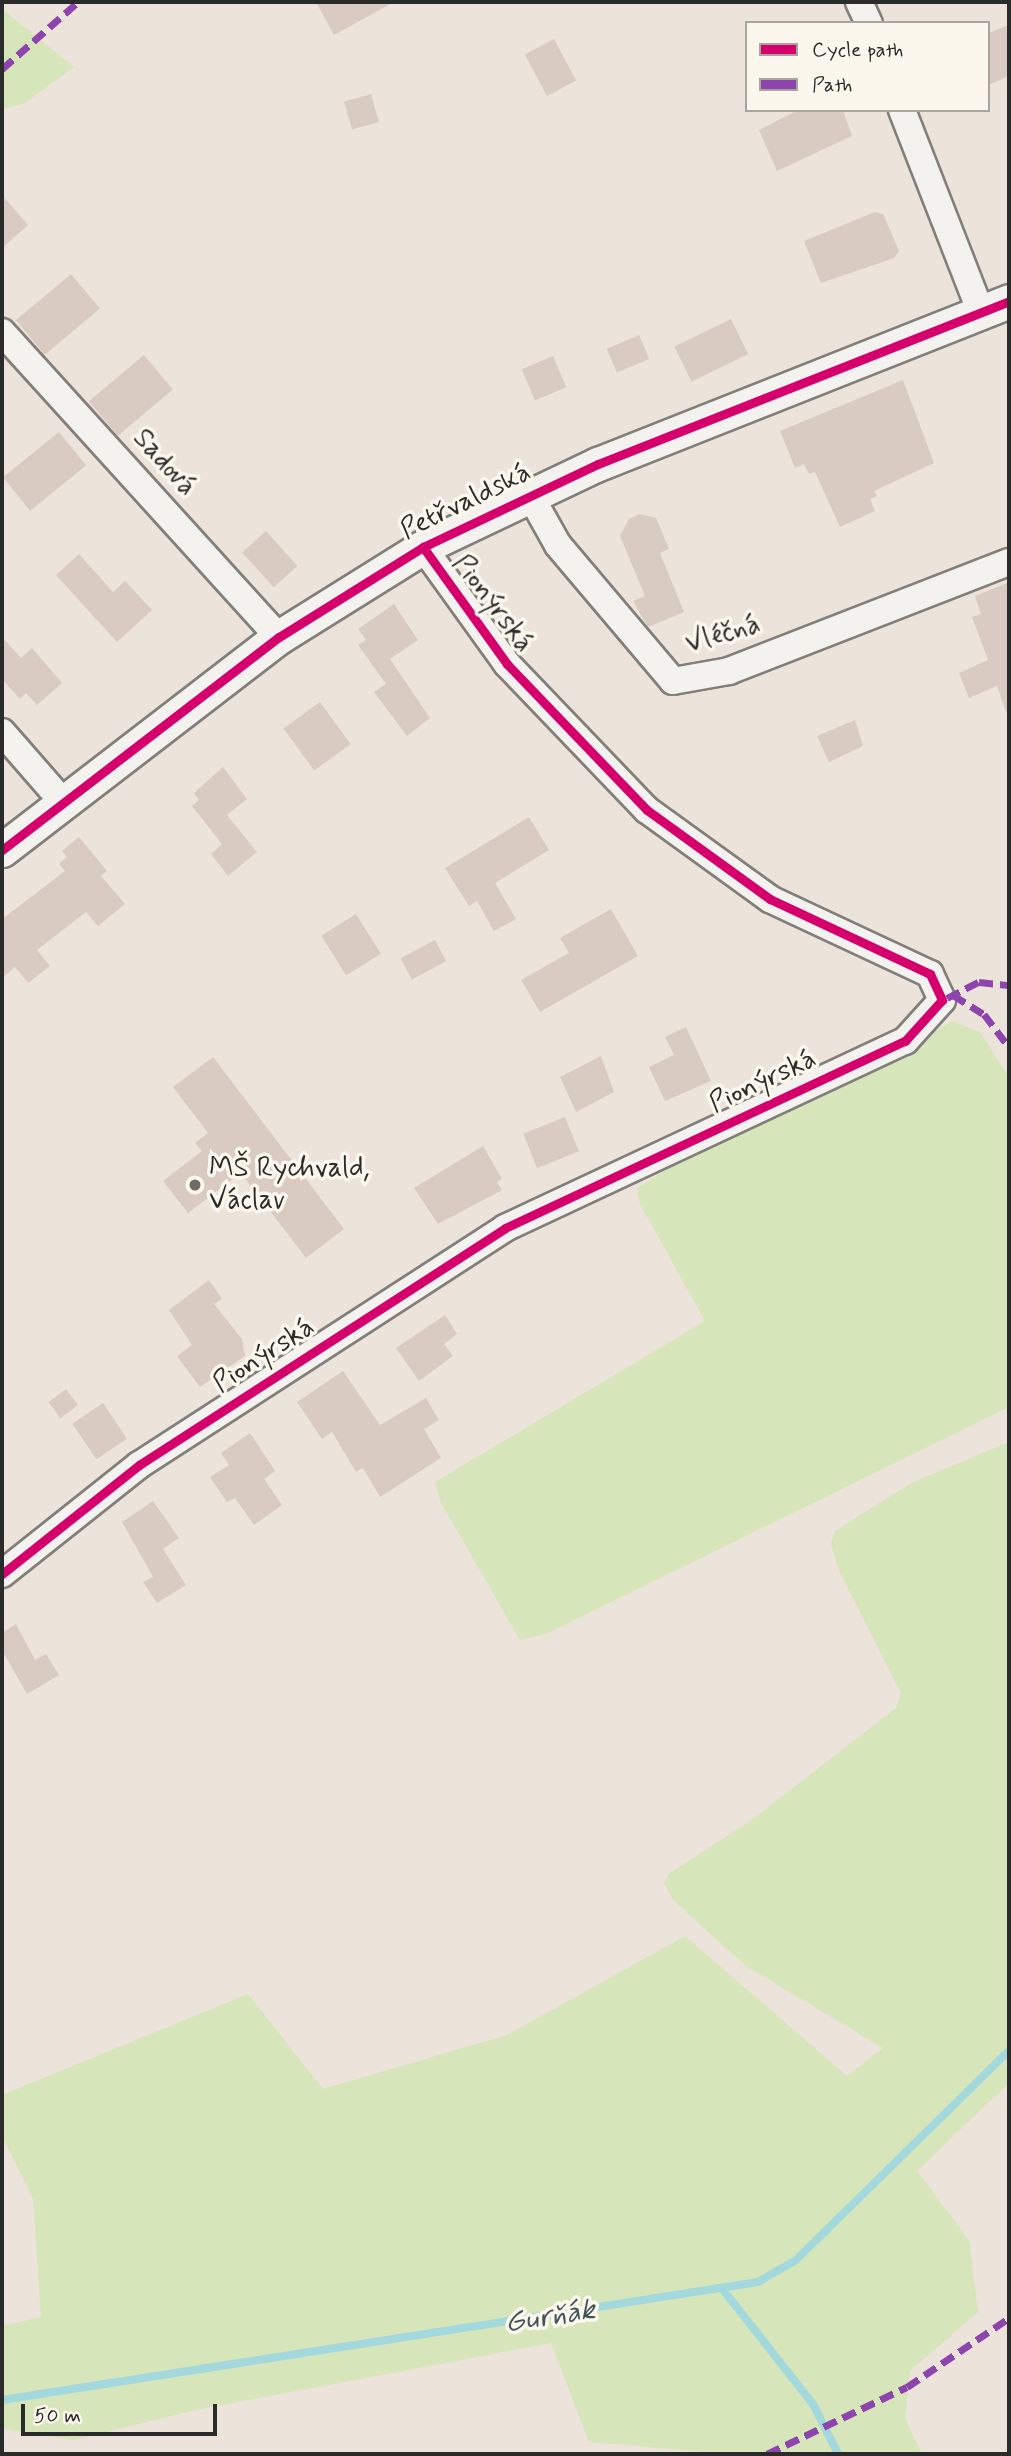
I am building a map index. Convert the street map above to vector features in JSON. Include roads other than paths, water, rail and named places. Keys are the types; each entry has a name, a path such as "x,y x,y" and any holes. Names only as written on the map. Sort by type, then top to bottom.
{"street":[{"path":"859,2 868,21"},
{"path":"903,112 995,307"},
{"name":"Petřvaldská","path":"2,850 279,637 423,547 530,495 995,307"},
{"name":"Sadová","path":"2,332 279,637"},
{"name":"Vléčná","path":"530,495 558,545 673,681 729,671 1009,562"},
{"name":"Pionýrská","path":"2,1574 139,1465 505,1228 905,1041 942,1000 930,974 770,899 647,810 507,664 423,547"},
{"path":"2,732 63,802"}],"waterway":[{"name":"Gurňák","path":"2,2400 758,2282 796,2260 1009,2051"},
{"path":"724,2291 813,2404 838,2454"}],"place":[{"name":"MŠ Rychvald, Václav","path":"195,1185"}]}
